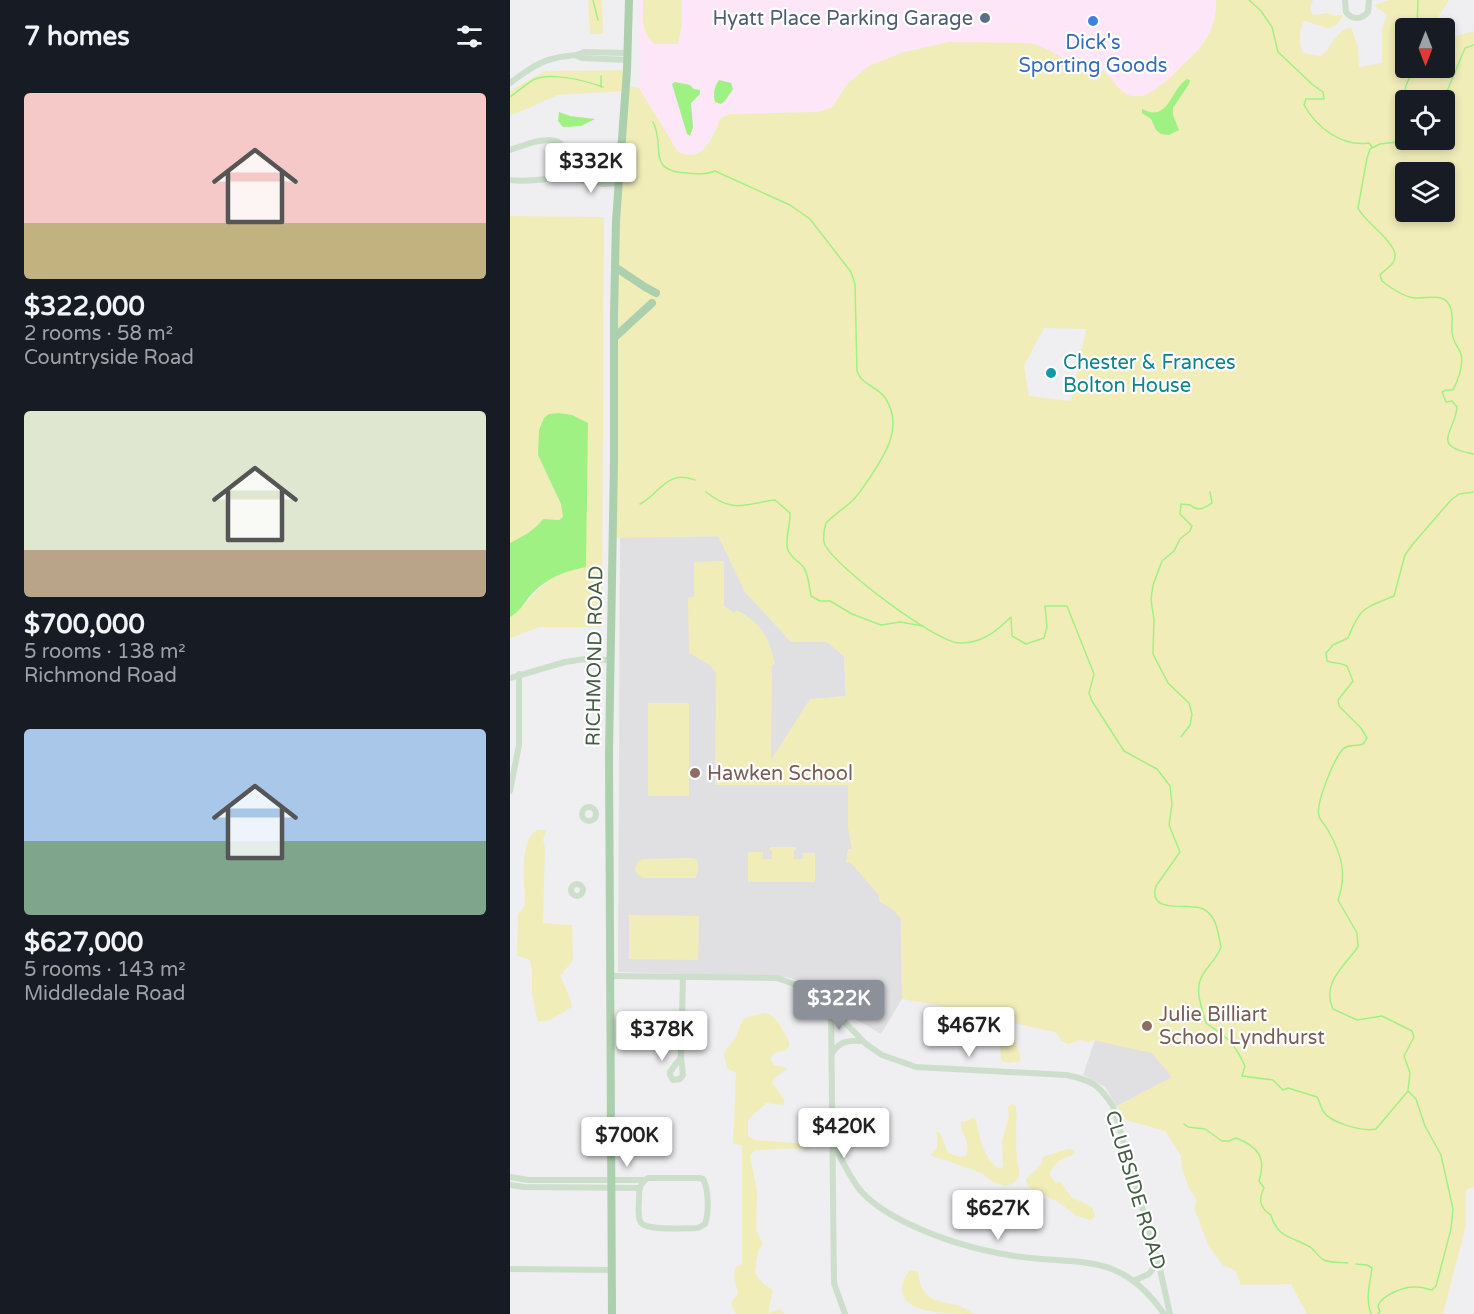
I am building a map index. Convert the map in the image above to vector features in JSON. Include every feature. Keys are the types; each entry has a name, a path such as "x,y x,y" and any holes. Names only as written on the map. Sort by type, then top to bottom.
{"main road":[{"name":"RICHMOND ROAD","path":"612,1314 609,814 615,267 618,183 628,56 628,0"},
{"path":"615,267 656,293"},
{"path":"615,337 652,303"}],"street":[{"path":"1345,0 1346,12 1357,18 1368,12 1369,0"},
{"path":"510,83 537,65 556,58 577,56 584,52 628,56"},
{"path":"510,150 543,140 559,141 567,153 565,178"},
{"path":"510,180 565,178 580,174 607,177 618,183"},
{"path":"510,678 565,662 585,659 611,660"},
{"path":"510,791 519,745 519,674"},
{"path":"595,813 609,814"},
{"name":"CLUBSIDE ROAD","path":"609,976 777,978 808,989 820,997 863,1041 882,1056 916,1067 1085,1078 1101,1088 1113,1106 1158,1261 1170,1314"},
{"path":"681,1057 682,977"},
{"path":"831,1008 834,1283 845,1314"},
{"path":"831,1054 843,1042 863,1041"},
{"path":"832,1142 861,1191 892,1216 927,1233 982,1250 1016,1256 1083,1261 1104,1266 1133,1281 1149,1294 1164,1314"},
{"path":"510,1177 639,1188"},
{"path":"510,1185 524,1187 611,1184 654,1178 699,1178 703,1179 706,1187 705,1224 698,1228 651,1228 644,1225 639,1218 639,1188 644,1180"},
{"path":"1133,1281 1149,1274 1158,1261"},
{"path":"510,1269 612,1270"}],"shaded area":[{"path":"588,0 602,0 603,34 590,34"},
{"path":"640,0 1216,0 1216,5 1211,32 1198,51 1190,161 1099,69 1079,67 1031,43 949,42 919,48 869,66 848,83 832,107 818,112 729,115 721,118 704,149 698,155 688,156 678,152 639,88"},
{"path":"643,0 682,0 682,25 678,44 654,44 650,39 644,24"},
{"path":"1216,0 1313,0 1310,9 1313,15 1329,13 1343,17 1336,25 1329,28 1304,21 1300,37 1303,53 1321,56 1341,32 1351,27 1358,47 1359,67 1382,63 1382,28 1387,15 1374,5 1390,0 1449,0 1438,18 1395,18 1395,78 1455,78 1455,36 1474,31 1474,1187 1466,1190 1466,1225 1443,1314 1307,1314 1291,1284 1241,1285 1236,1271 1223,1265 1209,1247 1194,1208 1197,1201 1182,1169 1181,1156 1165,1131 1126,1120 1117,1106 1172,1077 1152,1053 1093,1040 1088,1043 1081,1040 1068,1044 1062,1041 1055,1032 1014,1023 1013,1032 1020,1061 1009,1063 1002,1061 999,1033 991,1022 953,1008 902,999 901,919 893,910 879,901 879,895 850,862 846,863 848,849 852,849 848,828 848,785 715,785 716,673 710,665 689,653 688,598 694,597 694,562 724,561 724,606 734,613 737,610 752,620 763,632 770,646 775,664 772,665 771,760 810,699 846,696 844,656 827,642 791,642 745,592 718,536 613,538 614,315 625,91 558,95 510,116 510,91 545,71 627,70 626,86 639,88 678,152 687,155 695,154 706,147 721,118 729,114 818,112 832,107 848,83 869,66 901,53 949,42 1031,43 1077,66 1099,69 1109,76 1123,92 1131,96 1140,96 1167,81 1194,54 1209,33 1215,18","holes":["1044,328 1086,329 1071,401 1029,396 1024,366"]},
{"path":"1187,79 1190,80 1189,84 1173,108 1173,115 1179,130 1169,135 1161,134 1156,130 1151,119 1142,113 1142,109 1158,112 1164,109"},
{"path":"719,80 731,83 733,89 721,104 715,102 714,96"},
{"path":"675,82 700,90 700,94 691,103 693,127 690,136 687,134 672,84"},
{"path":"559,112 570,116 595,119 581,126 563,127 558,121"},
{"path":"510,216 604,217 602,627 540,627 510,638 510,617 547,583 510,582"},
{"path":"549,414 572,415 588,423 586,567 548,580 535,590 510,617 510,543 532,530 543,519 559,520 563,517 561,504 538,455 539,430 544,418"},
{"name":"Hawken School","path":"751,536 813,630 844,656 846,696 770,785 848,785 848,828 901,896 902,999 881,1034 852,1017 807,982 785,977 618,972 620,537"},
{"path":"648,703 689,703 689,796 648,796"},
{"path":"537,830 546,830 543,840 545,849 543,923 572,925 573,960 560,976 572,1007 550,1020 538,1022 532,994 530,960 517,956 518,914 525,906 525,854 531,836"},
{"path":"770,847 796,847 794,859 803,859 803,853 815,853 815,882 748,882 748,852 763,852 763,859 772,859"},
{"path":"642,859 696,859 698,863 695,878 644,878 635,870 637,863"},
{"path":"629,915 699,916 698,960 629,959"},
{"path":"1078,1012 1218,1054 1117,1106 1105,1087 1083,1075 1095,1040"},
{"path":"763,1013 776,1020 790,1043 787,1050 774,1053 770,1058 774,1065 788,1068 772,1082 784,1099 784,1105 766,1103 748,1120 748,1136 755,1140 808,1144 812,1148 756,1150 750,1155 757,1192 756,1230 763,1244 758,1251 755,1274 773,1290 768,1313 780,1309 784,1314 735,1314 731,1302 738,1294 734,1279 735,1268 742,1264 742,1145 733,1144 736,1073 727,1068 724,1054 735,1039 743,1019"},
{"path":"1012,1104 1016,1107 1016,1153 1019,1172 1014,1182 1006,1186 993,1182 982,1173 930,1155 937,1148 935,1132 940,1133 948,1153 960,1157 967,1155 968,1149 961,1122 968,1121 972,1117 976,1120 986,1154 1000,1169 1003,1166 1002,1141 1009,1116 1008,1107"},
{"path":"1069,1149 1075,1154 1059,1161 1049,1174 1055,1182 1061,1182 1071,1197 1092,1207 1095,1216 1091,1220 1077,1216 1058,1202 1028,1187 1026,1179 1040,1166 1044,1156"},
{"path":"910,1270 918,1272 921,1285 932,1298 965,1308 973,1314 931,1311 911,1305 902,1292 904,1280"}],"waterway":[{"path":"593,0 598,20"},
{"path":"1249,0 1261,11 1272,27 1278,52 1323,92 1324,99 1306,99 1304,105 1309,113 1323,128 1340,139 1369,143 1372,147"},
{"path":"1417,18 1418,0"},
{"path":"1447,90 1465,48 1474,45"},
{"path":"510,97 533,80 548,76 578,80 603,87"},
{"path":"601,76 601,87"},
{"path":"1405,90 1409,78"},
{"path":"653,122 659,156 666,168 695,174 715,171 790,205 810,219 851,272 855,284 857,371 863,380 886,399 891,409 893,430 887,449 857,496 826,523 824,542 833,556 887,602 929,630 959,643 967,643 988,636 1011,617 1012,636 1026,644 1044,638 1047,627 1045,606 1067,606 1094,674 1089,693 1092,701 1124,751 1157,769 1170,786 1172,804 1169,825 1180,852 1156,886 1155,895 1164,905 1203,909 1214,920 1221,947 1202,976 1199,988 1200,999 1206,1023 1229,1041 1241,1057 1245,1066 1242,1076 1273,1080 1283,1090 1288,1088 1317,1097 1323,1111 1332,1119 1347,1126 1370,1130 1376,1129 1408,1091 1416,1099 1425,1126 1441,1155 1453,1209 1451,1229 1436,1286 1432,1290 1412,1287 1394,1292 1380,1302 1378,1314"},
{"path":"1395,142 1380,144 1370,149 1358,208 1394,251 1393,263 1380,275 1382,281 1406,296 1436,297 1449,303 1452,313 1452,334 1461,354 1462,363 1453,390 1442,392 1446,402 1452,401 1457,407 1448,442 1460,451 1474,454"},
{"path":"640,504 670,480 677,478 695,480"},
{"path":"706,492 724,503 739,506 775,500 790,513 788,550 806,571 811,596 820,601 830,601 852,614 881,625 900,622 923,626"},
{"path":"1181,737 1190,725 1192,714 1189,703 1168,683 1153,654 1154,619 1151,600 1153,585 1162,561 1174,551 1180,539 1190,531 1192,526 1180,514 1181,504 1199,509 1204,508 1212,503 1210,492"},
{"path":"1408,1090 1410,1073 1404,1056 1414,1037 1412,1031 1382,1016 1357,1020 1333,1009 1330,1000 1332,983 1358,947 1357,933 1338,900 1343,874 1342,865 1333,840 1319,816 1320,802 1334,763 1342,750 1363,744 1367,738 1361,728 1339,706 1338,700 1353,681 1347,666 1327,661 1326,653 1333,645 1348,638 1356,620 1364,610 1394,596 1405,555 1451,500 1459,494 1474,492"},
{"path":"1184,1124 1188,1127 1205,1129 1222,1141 1236,1138 1255,1149 1262,1165 1259,1181 1264,1188 1261,1203 1281,1233 1310,1247 1324,1260 1348,1263"},
{"path":"1356,1264 1372,1268 1368,1297 1371,1314"}],"place":[{"name":"Hyatt Place Parking Garage","path":"985,18"},
{"name":"Dick's Sporting Goods","path":"1093,21"},
{"name":"Chester & Frances Bolton House","path":"1051,373"},
{"name":"Hawken School","path":"695,773"},
{"name":"Julie Billiart School Lyndhurst","path":"1147,1026"}]}
